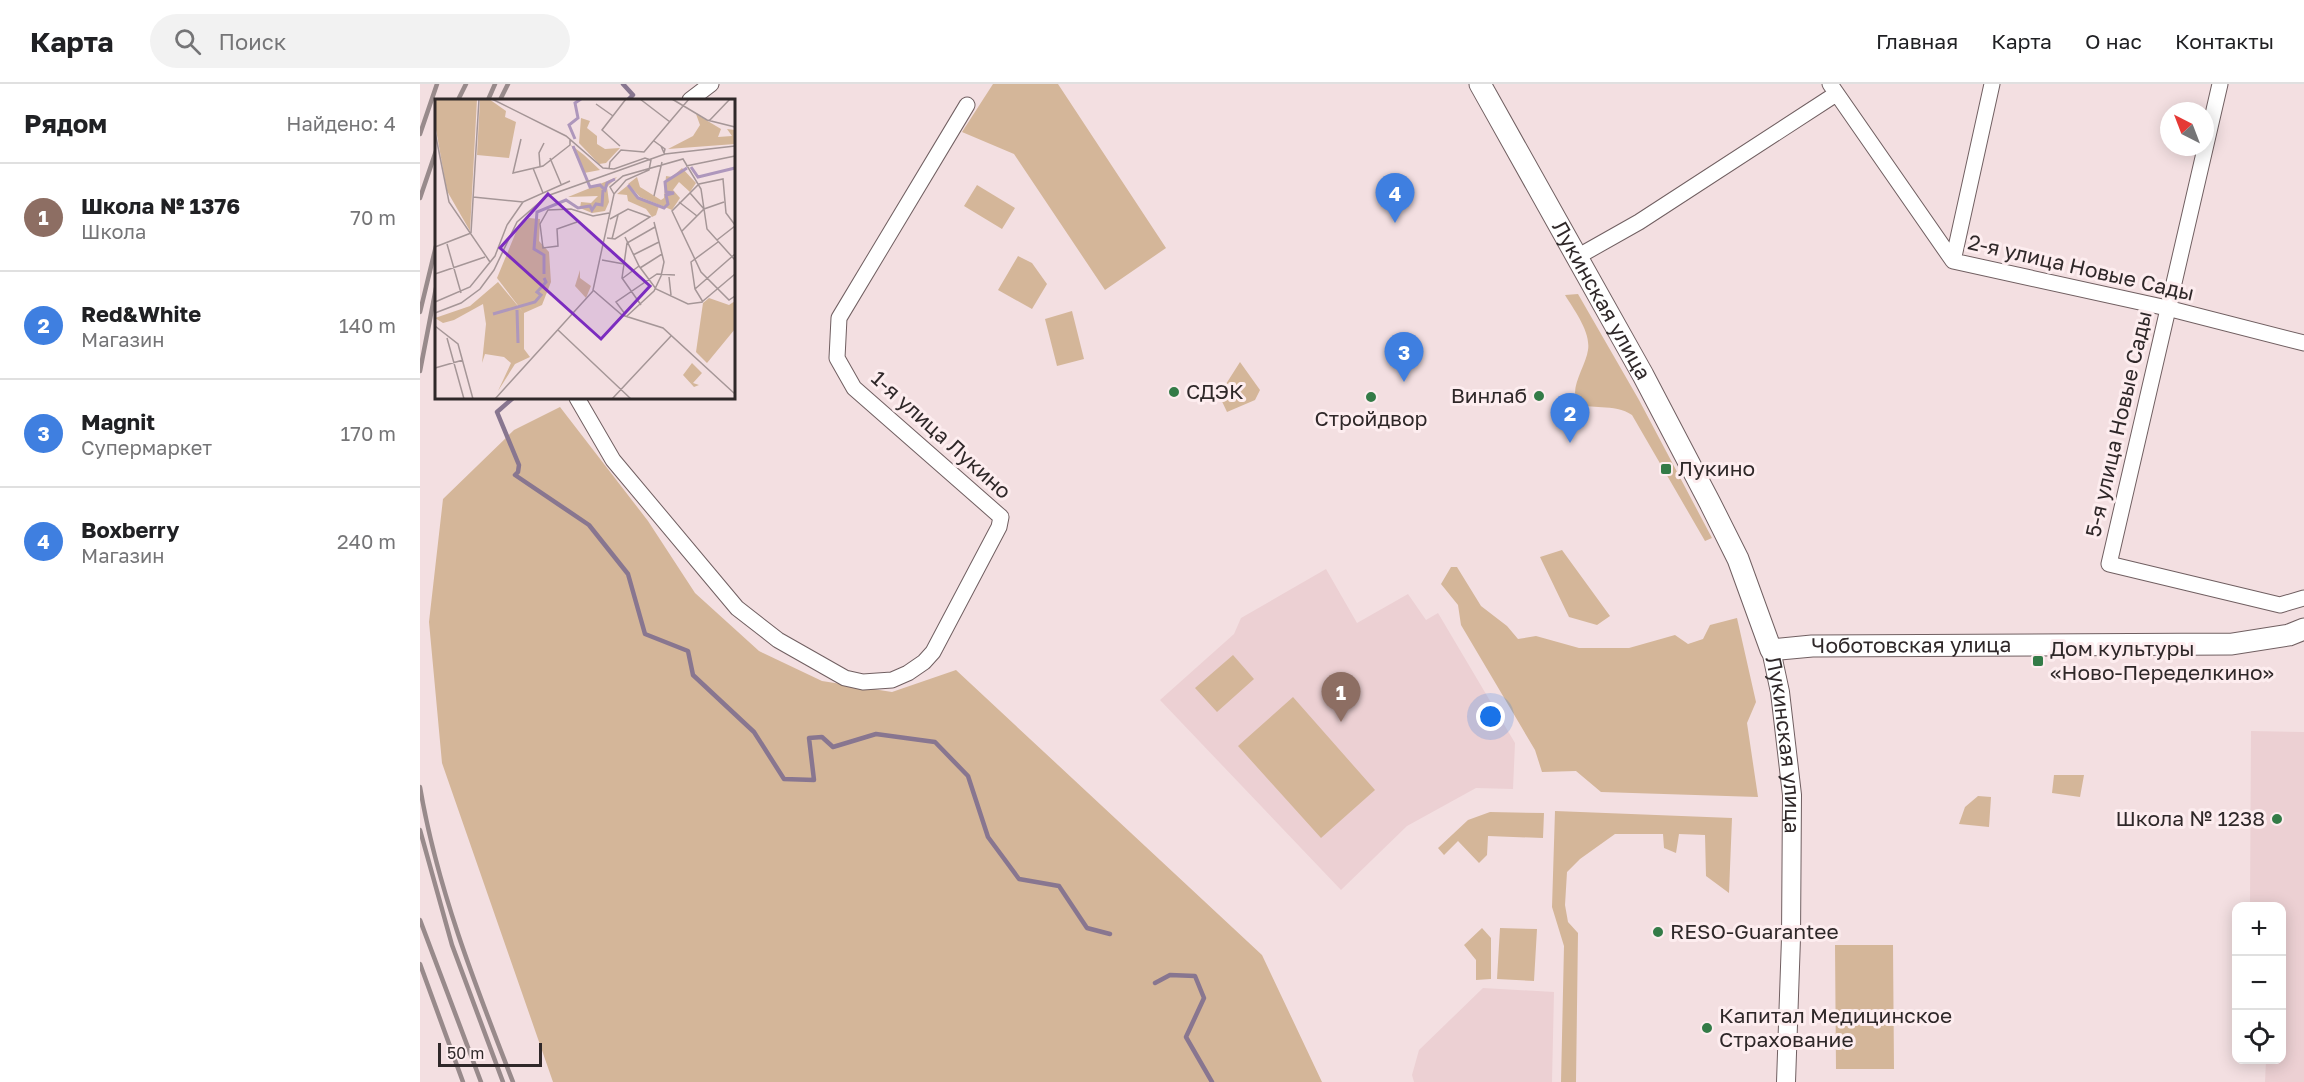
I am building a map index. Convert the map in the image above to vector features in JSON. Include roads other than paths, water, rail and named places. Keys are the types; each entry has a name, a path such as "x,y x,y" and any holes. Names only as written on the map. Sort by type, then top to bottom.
{"main road":[{"name":"Лукинская улица","path":"1480,84 1643,375 1738,559 1771,650"},
{"name":"Чоботовская улица","path":"1771,650 1812,646 2232,644 2289,635 2304,629"}],"street":[{"path":"691,99 711,84"},
{"path":"1953,261 1992,84"},
{"name":"5-я улица Новые Сады","path":"2220,84 2109,564 2280,605 2304,598"},
{"path":"1577,257 1639,222 1833,89"},
{"name":"2-я улица Новые Сады","path":"1833,89 1953,261 2167,308 2304,343"},
{"name":"1-я улица Лукино","path":"578,399 614,460 737,608 778,639 845,678 862,682 892,680 924,662 933,652 999,527 1001,517 854,388 837,358 839,318 967,105"},
{"name":"Лукинская улица","path":"1771,650 1780,692 1792,795 1791,938 1786,1082"}],"waterway":[{"path":"623,84 633,95 629,99"},
{"path":"512,399 497,412 519,465 515,475 589,525 628,574 645,634 688,651 693,675 754,732 784,779 814,780 809,738 822,737 833,747 876,734 935,742 968,776 988,837 1019,879 1059,886 1087,928 1110,934"},
{"path":"1155,983 1170,975 1195,976 1204,998 1186,1037 1212,1082"}],"railway":[{"path":"420,134 437,84"},
{"path":"458,99 466,84"},
{"path":"488,99 495,84"},
{"path":"500,99 508,84"},
{"path":"420,198 435,154"},
{"path":"420,312 435,250"},
{"path":"420,371 435,293"},
{"path":"420,787 427,825 447,900 513,1082"},
{"path":"420,830 452,945 503,1082"},
{"path":"420,920 481,1082"},
{"path":"420,964 463,1082"}],"place":[{"name":"Boxberry","path":"1395,223"},
{"name":"Magnit","path":"1404,382"},
{"name":"СДЭК","path":"1174,392"},
{"name":"Винлаб","path":"1539,396"},
{"name":"Стройдвор","path":"1371,397"},
{"name":"Red&White","path":"1570,443"},
{"name":"Лукино","path":"1666,469"},
{"name":"Дом культуры «Ново-Переделкино»","path":"2038,661"},
{"name":"Школа № 1376","path":"1341,722"},
{"name":"Школа № 1238","path":"2277,819"},
{"name":"RESO-Guarantee","path":"1658,932"},
{"name":"Капитал Медицинское Страхование","path":"1707,1028"}]}
